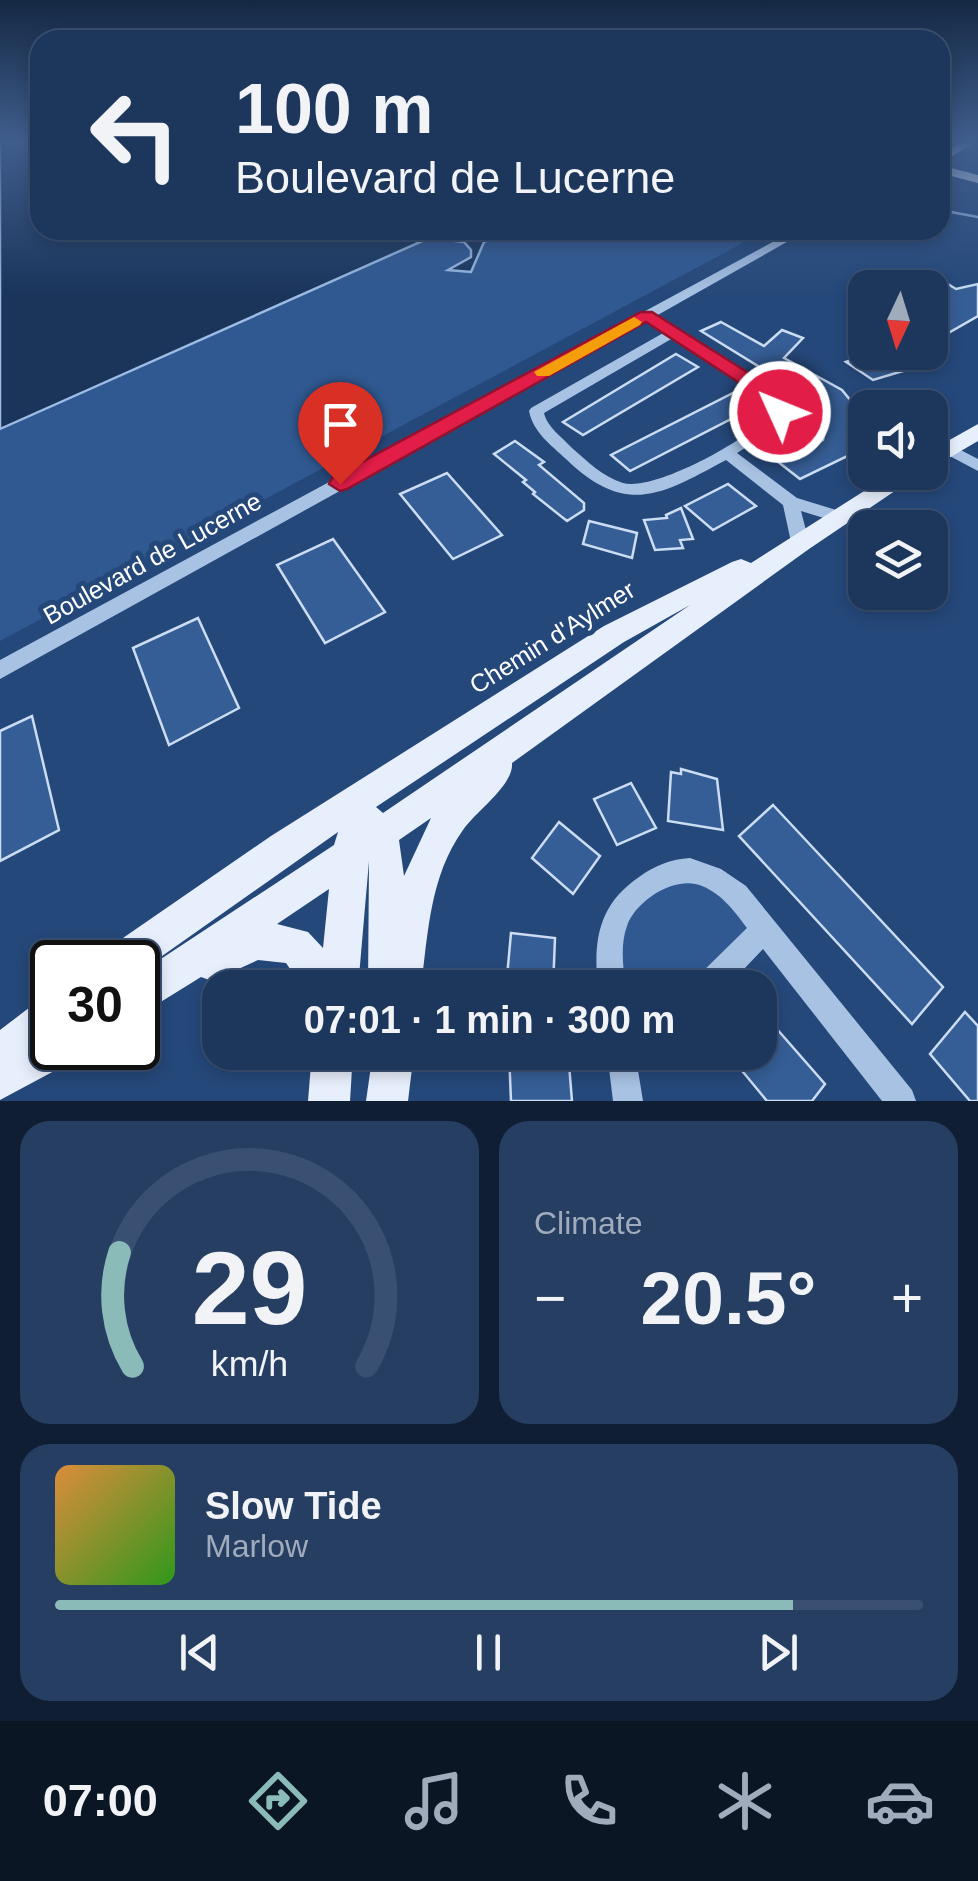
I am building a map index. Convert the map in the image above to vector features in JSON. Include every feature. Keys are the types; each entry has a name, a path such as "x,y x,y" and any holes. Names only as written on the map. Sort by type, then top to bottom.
{"main road":[{"path":"948,451 978,432"},
{"name":"Chemin d'Aylmer","path":"160,985 365,841 550,719 800,542 884,490"},
{"name":"Chemin d'Aylmer","path":"152,940 614,634 665,604 800,542"},
{"path":"404,970 415,889 432,845 484,780 550,719"},
{"path":"350,806 365,841 388,868 387,970"},
{"path":"342,970 365,841"},
{"path":"160,989 257,941 296,945 314,970"},
{"path":"0,1056 30,1032"},
{"path":"0,1079 30,1063"},
{"path":"329,1101 332,1070"},
{"path":"386,1070 386,1101"},
{"path":"386,1101 391,1070"}],"street":[{"name":"Boulevard de Lucerne","path":"0,670 785,240"},
{"path":"647,315 674,332 768,393 780,412 773,423 725,452 658,485 624,489 605,482 539,424 536,411 674,332"},
{"path":"725,452 791,502 840,518"},
{"path":"948,458 978,466"},
{"path":"791,502 800,542"},
{"path":"610,970 608,957 616,917 628,899 660,875 700,871 716,878 737,895 901,1101"},
{"path":"724,970 764,930"},
{"path":"628,1070 628,1101"}],"shaded area":[{"path":"0,192 30,192 30,240 425,240 0,429"},
{"path":"425,240 464,242 471,257 450,269 470,272 484,242 748,240 0,641 0,429"},
{"path":"446,240 488,240 471,272 448,270 471,257 464,242"},
{"path":"700,871 764,930 723,970 615,970 628,899"}],"building":[{"path":"948,284 956,289 978,284 978,316 948,333"},
{"path":"721,322 764,346 782,330 803,338 784,358 842,390 848,397 848,456 800,479 777,461 823,440 828,414 808,388 800,392 701,331"},
{"path":"676,354 698,367 583,435 563,422"},
{"path":"858,370 903,371 873,380"},
{"path":"737,391 758,405 630,471 611,455"},
{"path":"515,441 544,462 539,465 584,503 584,510 567,521 533,494 523,482 526,480 494,454"},
{"path":"447,473 502,535 453,559 400,494"},
{"path":"728,484 756,506 713,530 685,506"},
{"path":"681,508 693,539 680,540 683,548 655,550 644,520 667,518 666,515"},
{"path":"589,521 637,533 632,558 583,544"},
{"path":"333,539 385,612 325,643 277,565"},
{"path":"198,618 239,708 169,745 133,648"},
{"path":"32,716 59,830 0,861 0,731"},
{"path":"681,769 717,779 723,830 668,821 671,772 681,774"},
{"path":"631,783 656,828 617,845 594,799"},
{"path":"773,805 943,987 912,1024 739,836"},
{"path":"559,822 600,856 573,894 532,858"},
{"path":"511,933 555,938 554,970 508,970"},
{"path":"965,1012 978,1026 978,1101 970,1101 930,1054"},
{"path":"777,1029 825,1084 812,1101 767,1101 741,1070 777,1070"},
{"path":"510,1070 569,1070 572,1101 511,1101"}],"waterway":[{"path":"950,212 978,217"}],"slow traffic":[{"path":"543,372 634,322"}],"route":[{"path":"340,484 647,315 768,393 780,412"}]}
